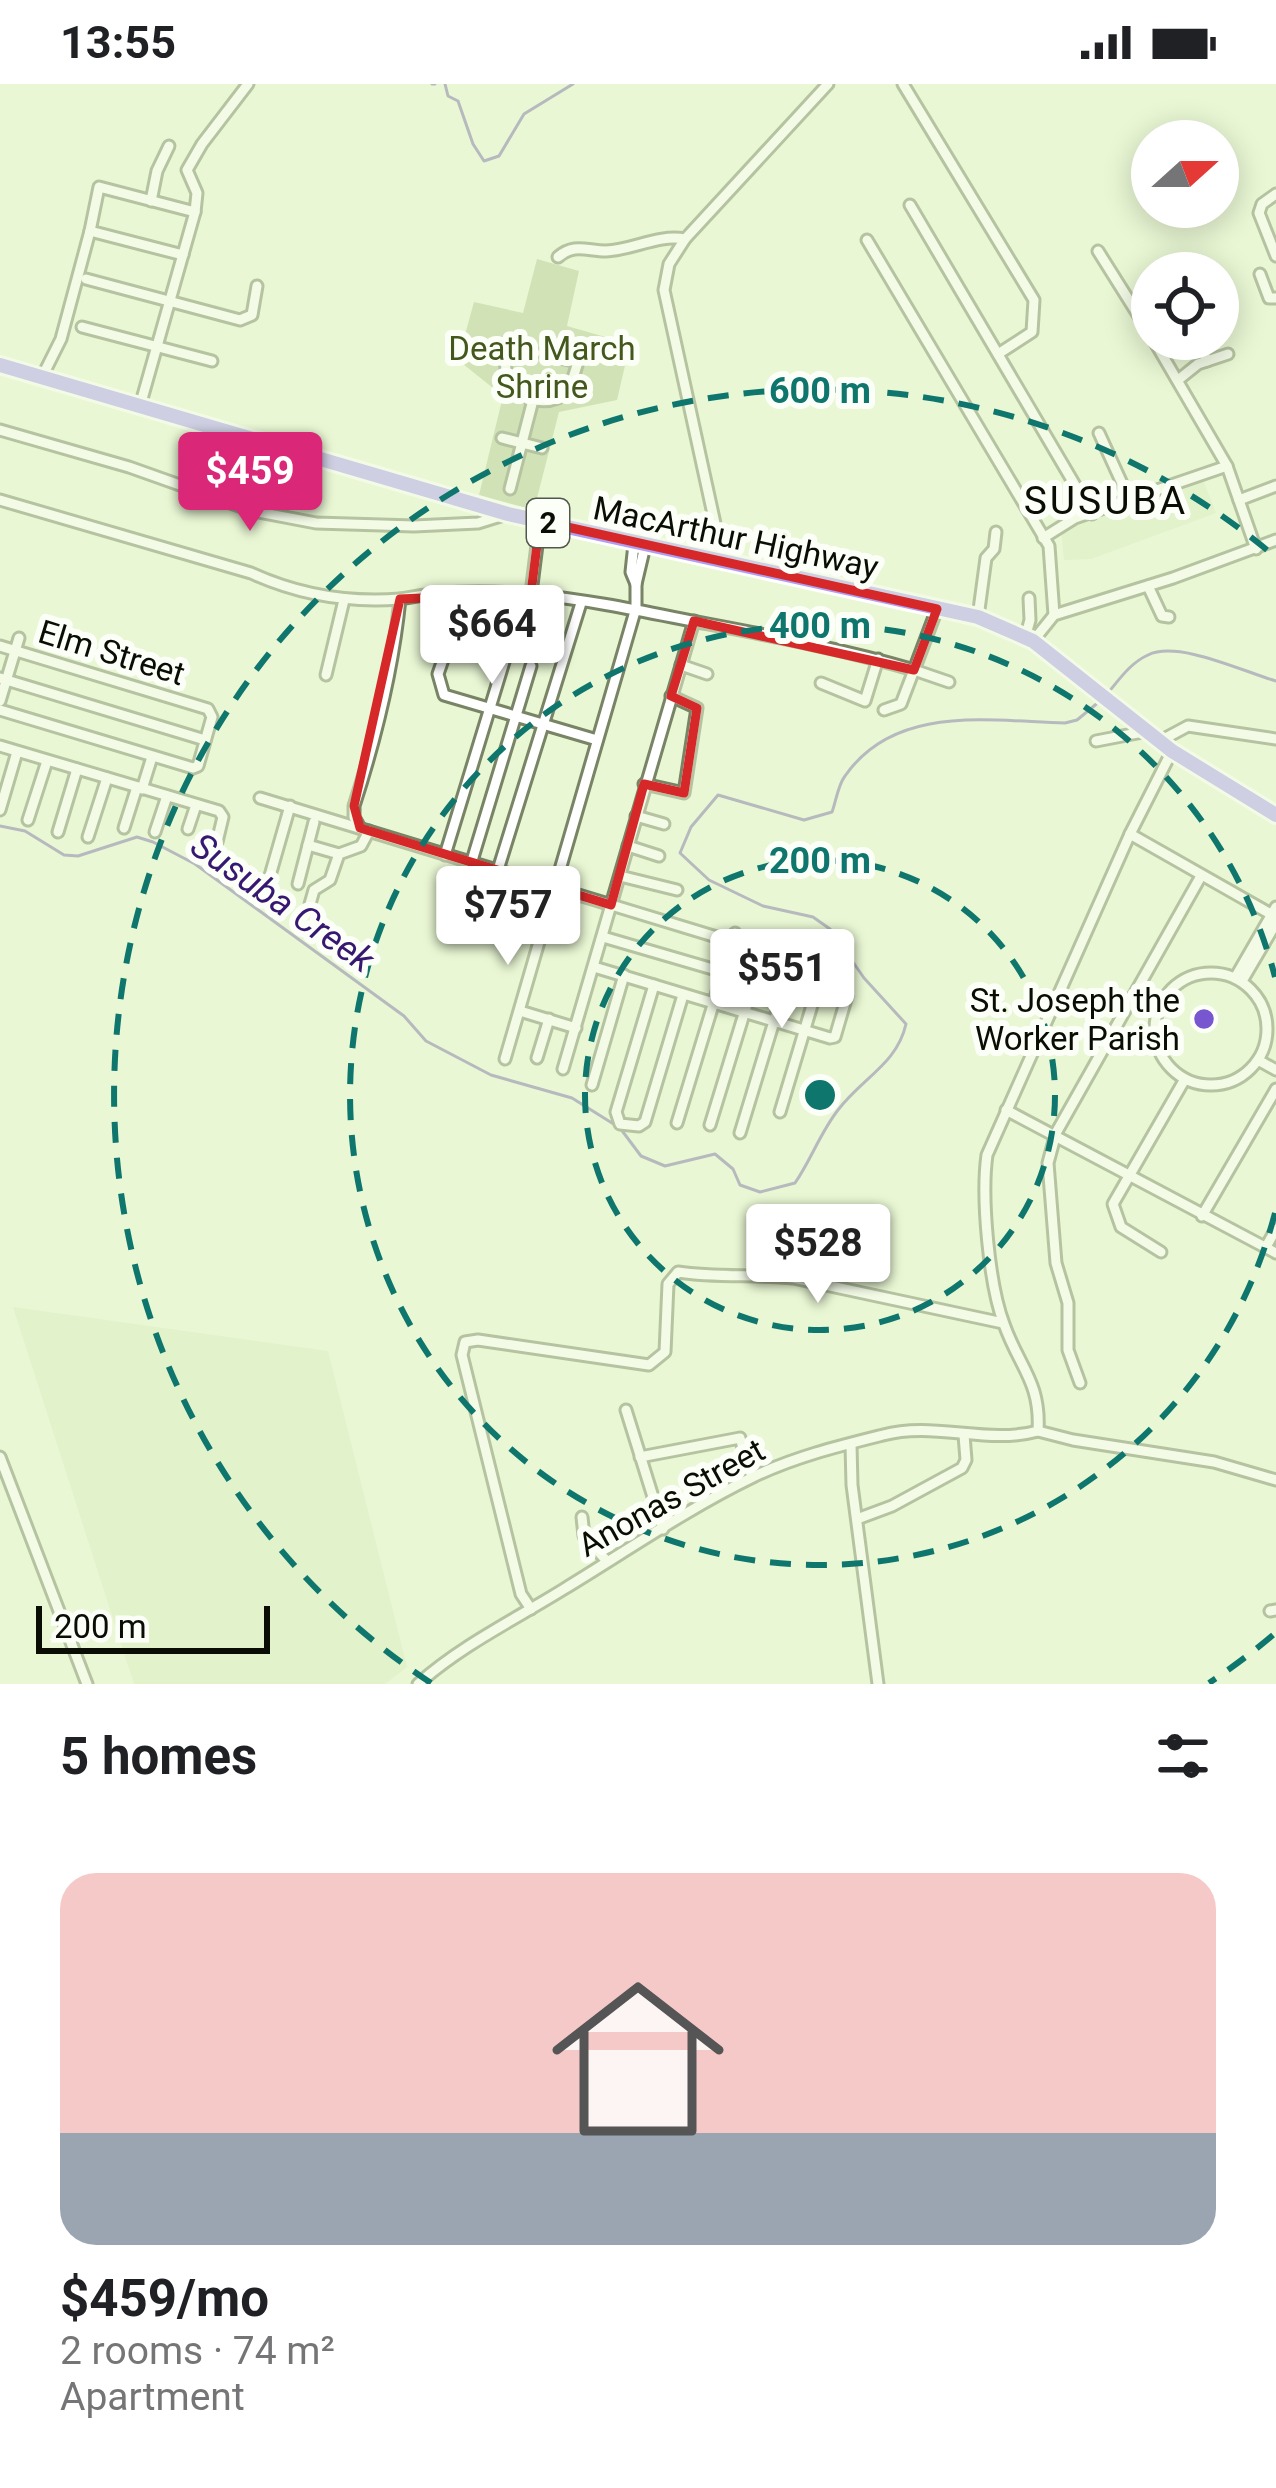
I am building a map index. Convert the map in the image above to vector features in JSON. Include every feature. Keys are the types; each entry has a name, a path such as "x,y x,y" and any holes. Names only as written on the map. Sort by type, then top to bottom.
{"highway":[{"name":"MacArthur Highway","path":"0,364 508,514 977,617 1029,639 1160,741 1275,811"}],"street":[{"path":"140,406 195,212 197,194 187,170 248,84"},
{"path":"723,560 664,290 669,264 685,238 828,84"},
{"path":"904,84 1034,300 1032,332 998,354"},
{"path":"151,201 169,146"},
{"path":"43,375 61,339 99,187 195,212"},
{"path":"1276,194 1262,204 1259,213 1276,256"},
{"path":"910,205 1092,514"},
{"path":"90,231 183,256"},
{"path":"558,257 577,248 614,250 685,238"},
{"path":"867,240 1052,556 1054,615"},
{"path":"1097,251 1131,304"},
{"path":"1260,274 1269,298 1276,298"},
{"path":"86,279 246,319 254,310 257,286"},
{"path":"82,327 212,361"},
{"path":"535,353 512,346 505,364 510,385 533,400 560,399 572,385 578,362 554,357"},
{"path":"1166,360 1227,466 1256,549"},
{"path":"1178,380 1212,360"},
{"path":"510,489 533,400"},
{"path":"0,430 128,467 253,512 316,523 414,526 478,523 508,514"},
{"path":"1099,433 1130,501"},
{"path":"502,438 542,448"},
{"path":"1043,538 1062,523 1227,466"},
{"path":"1239,500 1276,486"},
{"path":"0,500 292,589 344,600 528,593 636,608 878,659 949,682"},
{"path":"445,855 528,593 539,521"},
{"path":"977,617 986,558 994,549 996,532"},
{"path":"1029,639 1054,615 1276,540"},
{"path":"505,1059 636,608 631,572 639,545"},
{"path":"1148,586 1162,616 1169,616"},
{"path":"466,593 439,674 439,686 448,697 597,740"},
{"path":"364,830 354,818 354,806 375,724 386,701 400,598"},
{"path":"1029,639 1030,598"},
{"path":"326,675 344,600"},
{"path":"497,873 581,603"},
{"path":"884,710 901,704 937,609"},
{"path":"562,1069 694,621"},
{"path":"3,678 205,740 196,767 152,758 0,705 3,678 19,638"},
{"name":"Elm Street","path":"0,646 208,709 212,717 205,740"},
{"path":"821,683 865,701 878,659"},
{"path":"472,864 531,665"},
{"path":"681,665 706,674"},
{"path":"644,784 684,793 697,708 671,696"},
{"path":"1096,741 1160,741 1188,726 1276,739"},
{"path":"1038,1431 1037,1391 1003,1323 983,1181 987,1155 1130,834 1160,741"},
{"path":"0,746 222,814 217,842"},
{"path":"0,810 17,752"},
{"path":"124,828 152,758"},
{"path":"28,820 47,760"},
{"path":"58,832 77,769"},
{"path":"88,837 107,778"},
{"path":"155,832 167,796"},
{"path":"260,798 554,890 734,938 677,1123"},
{"path":"188,829 196,805"},
{"path":"265,893 290,806"},
{"path":"636,816 664,824"},
{"path":"298,884 314,822"},
{"path":"308,845 338,854 361,846 364,830"},
{"path":"1130,834 1275,915 1239,980"},
{"path":"628,846 659,856"},
{"path":"310,904 314,890 330,880 338,854"},
{"path":"620,876 676,890"},
{"path":"1080,1384 1068,1350 1068,1304 1056,1263 1048,1163 1056,1133 1201,876"},
{"path":"603,937 723,973"},
{"path":"740,1133 797,946"},
{"path":"780,1112 825,962"},
{"path":"594,967 835,1036 847,996"},
{"path":"1205,972 1239,980 1262,1004 1267,1020 1260,1057 1247,1072 1217,1085 1185,1079 1170,1068 1155,1036 1162,1001 1188,977 1205,972"},
{"path":"592,1085 624,975"},
{"path":"710,1125 756,976"},
{"path":"654,985 616,1112 620,1124 645,1122 683,994"},
{"path":"1138,989 1162,1001"},
{"path":"520,1011 576,1028"},
{"path":"537,1058 549,1019"},
{"path":"1260,1057 1276,1066"},
{"path":"1161,1252 1121,1227 1113,1204 1185,1079"},
{"path":"1202,1216 1276,1089"},
{"path":"1006,1110 1271,1250 1276,1229"},
{"path":"530,1610 521,1594 493,1489 462,1355 465,1342 649,1365 665,1352 668,1284 678,1272 793,1278 1003,1323"},
{"path":"626,1411 663,1529"},
{"name":"Anonas Street","path":"418,1684 457,1652 605,1559 752,1477 795,1459 897,1432 1009,1437 1038,1431 1214,1462 1276,1480"},
{"path":"857,1519 962,1468 964,1435"},
{"path":"640,1457 740,1438 752,1477"},
{"path":"850,1445 878,1684"},
{"path":"0,1457 87,1684"},
{"path":"582,1517 585,1538 605,1559"}],"highlighted area":[{"path":"540,521 937,609 914,670 694,621 671,696 697,708 684,793 644,784 611,905 360,828 354,806 400,599 531,593"}],"shaded area":[{"path":"1202,477 1216,513 1091,559 1064,560 1061,526"},
{"path":"13,1307 328,1351 407,1667 385,1684 134,1684"}],"green space":[{"name":"Death March Shrine","path":"537,259 579,271 567,326 630,344 617,400 559,412 534,510 479,495 503,396 458,360 474,302 523,313"}],"waterway":[{"path":"445,84 448,96 458,101 484,161 499,156 524,114 573,84"},
{"name":"Susuba Creek","path":"1107,694 1136,662 1161,651 1193,654 1276,681"},
{"name":"Susuba Creek","path":"0,826 25,831 64,855 78,856 137,837 153,842 195,864 404,1016 426,1041 491,1075 572,1098 620,1128 641,1156 665,1166 715,1154 733,1169 740,1185 760,1192 795,1183 832,1119 895,1050 906,1024 864,978 830,929 813,917 763,906 709,880 680,853 691,827 718,795 804,820 832,812 843,780 866,753 916,727 975,720 1065,723 1077,720 1100,701"}],"place":[{"name":"St. Joseph the Worker Parish","path":"1204,1019"}],"district":[{"name":"SUSUBA","path":"1106,500"}]}
